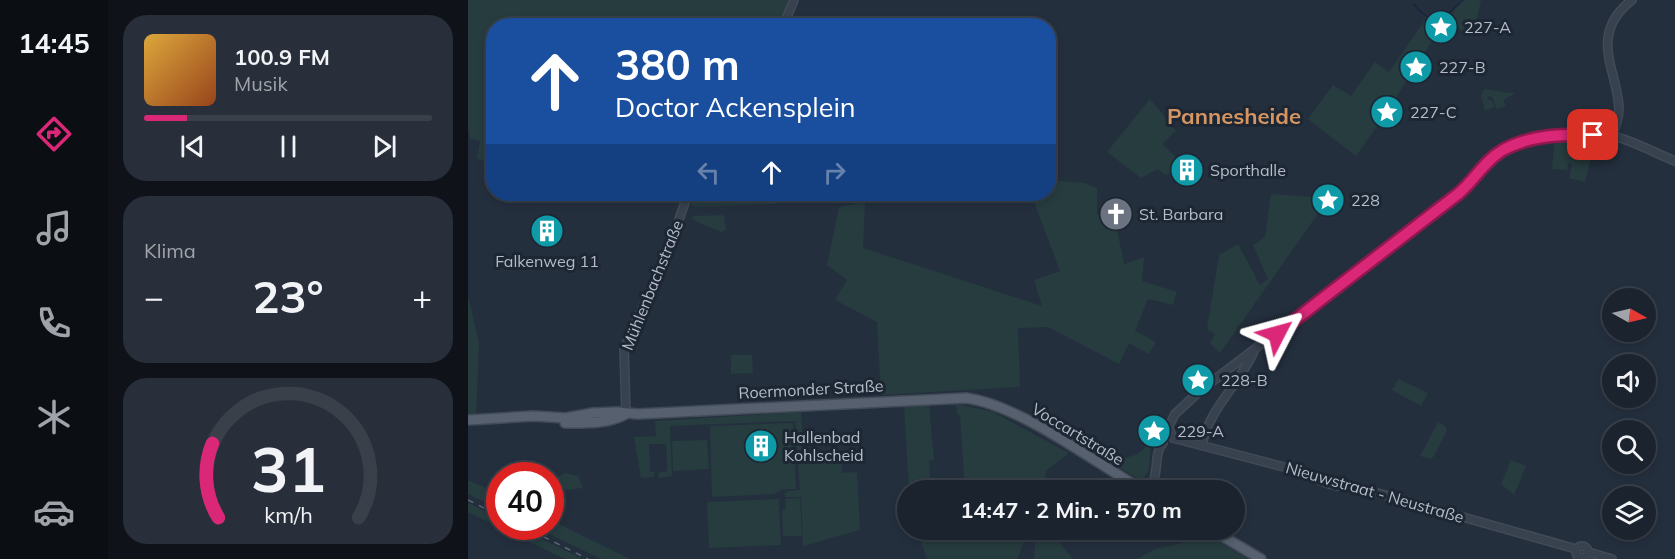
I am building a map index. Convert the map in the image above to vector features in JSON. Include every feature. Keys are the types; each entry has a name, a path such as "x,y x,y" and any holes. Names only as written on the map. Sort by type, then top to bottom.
{"main road":[{"name":"Roermonder Straße","path":"468,420 524,418 579,423 614,420 626,414 951,398 972,399 997,406"},
{"name":"Voccartstraße","path":"997,406 1126,480"},
{"path":"1229,540 1262,559"}],"street":[{"path":"786,18 794,0"},
{"path":"1611,135 1617,113 1607,42 1616,13 1632,0"},
{"path":"1163,443 1159,435 1167,430 1175,414 1190,399 1459,193 1503,150 1528,140 1559,135 1611,135 1675,161"},
{"name":"Mühlenbachstraße","path":"626,414 624,348 665,259 686,201"},
{"path":"1203,445 1213,415 1250,361 1254,351"},
{"path":"1163,443 1170,442 1173,438 1171,432 1167,430"},
{"name":"Nieuwstraat - Neustraße","path":"1173,438 1304,473 1309,477 1329,483 1345,487 1359,487 1576,549 1584,546 1588,552 1612,559"},
{"path":"1155,480 1157,453 1163,443"}],"green space":[{"path":"468,0 792,0 784,18 486,18 486,161 477,159 480,141 470,139 468,127"},
{"path":"1462,0 1481,0 1476,23 1465,32 1446,21"},
{"path":"1425,20 1440,28 1356,156 1308,119 1333,85 1351,96 1375,62 1389,72"},
{"path":"1484,89 1513,92 1514,94 1503,100 1506,106 1497,109 1492,97 1488,96 1487,99 1491,100 1495,106 1485,111 1481,96"},
{"path":"1150,99 1176,131 1162,144 1182,163 1166,175 1158,169 1141,178 1107,152"},
{"path":"1555,139 1571,139 1570,152 1592,153 1585,182 1569,178 1572,164 1568,163 1567,174 1566,170 1552,169"},
{"path":"1056,181 1085,183 1097,188 1097,213 1105,228 1117,229 1124,264 1144,257 1142,281 1177,292 1173,305 1148,299 1135,331 1156,342 1149,354 1129,343 1119,364 1048,327 1018,328 1020,387 881,395 877,322 835,300 847,280 827,265 839,207 865,202 863,248 1042,306 1034,280 1060,271 1034,201 1056,201"},
{"path":"1271,194 1329,198 1220,353 1210,343 1215,334 1207,329 1219,255 1238,244 1260,285 1268,279 1253,245 1265,237"},
{"path":"692,201 775,201 776,204 696,207 691,205"},
{"path":"724,215 726,230 721,232 691,219 693,216"},
{"path":"468,296 479,343 476,414 468,414"},
{"path":"731,355 752,355 753,373 731,374"},
{"path":"1398,379 1428,393 1421,406 1392,390"},
{"path":"956,404 993,412 1069,453 1046,471 1046,480 964,480 960,416 957,414"},
{"path":"929,405 934,460 929,461 930,480 908,480 904,406"},
{"path":"801,412 804,459 841,458 842,473 857,472 860,530 803,546 801,497 786,497 784,494 788,491 800,490 795,421 670,426 672,476 659,478 658,473 667,471 666,444 649,444 650,472 654,472 654,477 641,478 634,437 656,436 655,421"},
{"path":"1438,422 1445,426 1447,431 1434,456 1431,459 1420,456"},
{"path":"793,423 796,489 784,489 774,494 712,497 710,426"},
{"path":"707,440 709,469 673,471 672,441"},
{"path":"1151,442 1149,469 1144,478 1140,480 1117,466 1125,458 1138,454"},
{"path":"1511,460 1526,466 1514,495 1501,484"},
{"path":"564,474 578,476 583,488 564,489"},
{"path":"468,480 486,488 486,503 468,494"},
{"path":"800,498 802,536 783,536 782,509 786,509 785,499"},
{"path":"779,499 781,545 709,548 707,502"},
{"path":"468,503 486,512 486,521 468,512"},
{"path":"564,526 630,559 601,559 562,540 564,540"},
{"path":"526,540 544,540 583,559 565,559"},
{"path":"920,540 1025,540 1017,559 927,559"},
{"path":"1035,540 1057,540 1073,559 1034,559"},
{"path":"1197,540 1216,540 1248,559 1137,559 1155,549"}],"waterway":[{"path":"1414,4 1425,15 1439,22 1463,0"}],"railway":[{"path":"468,500 486,509"},
{"path":"550,540 588,559"}],"place":[{"name":"227-A","path":"1441,27"},
{"name":"227-B","path":"1416,67"},
{"name":"227-C","path":"1387,112"},
{"name":"Sporthalle","path":"1187,170"},
{"name":"228","path":"1328,200"},
{"name":"St. Barbara","path":"1116,214"},
{"name":"Falkenweg 11","path":"547,231"},
{"name":"228-B","path":"1198,380"},
{"name":"229-A","path":"1154,431"},
{"name":"Hallenbad Kohlscheid","path":"761,446"}],"district":[{"name":"Pannesheide","path":"1234,116"}],"route":[{"path":"1277,334 1361,266 1459,193 1492,158 1503,150 1537,138 1593,135"}]}
